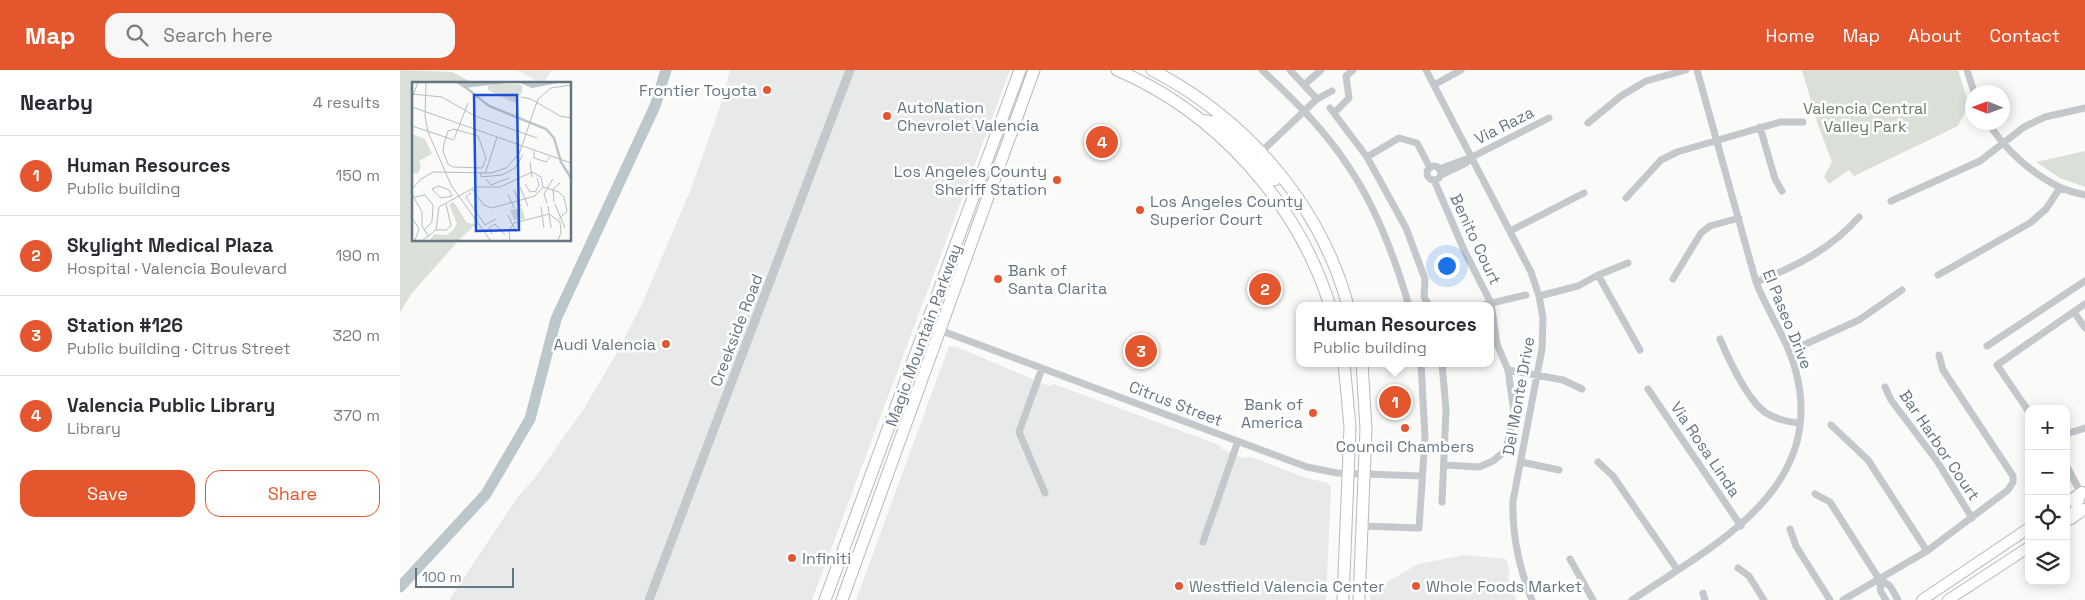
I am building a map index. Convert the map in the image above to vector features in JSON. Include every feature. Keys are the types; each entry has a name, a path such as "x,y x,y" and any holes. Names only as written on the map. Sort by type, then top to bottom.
{"main road":[{"name":"Magic Mountain Parkway","path":"825,600 1020,70"},
{"name":"Magic Mountain Parkway","path":"842,600 1034,70"},
{"path":"1117,70 1167,96 1200,119 1247,163 1292,224 1317,272 1328,302"},
{"path":"1152,70 1206,102 1236,126 1261,152 1290,187 1308,214 1327,250 1343,287 1347,302"},
{"path":"1200,119 1218,124 1250,152 1261,152"},
{"path":"1247,163 1260,164 1278,183 1290,187"},
{"path":"1343,600 1349,398 1345,367"},
{"path":"1356,367 1364,384"},
{"path":"1359,600 1366,429 1362,367"},
{"path":"2070,500 2083,492"},
{"path":"2070,517 2075,511 2083,492"},
{"path":"2070,519 2085,509"},
{"path":"1922,600 2025,531"},
{"path":"1948,600 2025,550"},
{"path":"833,600 845,566 840,559"}],"street":[{"name":"Creekside Road","path":"649,600 683,515 850,70"},
{"path":"1262,70 1304,111 1348,166 1378,221 1397,267 1408,302"},
{"path":"1290,70 1317,99"},
{"path":"1305,84 1321,70"},
{"path":"1353,70 1346,76 1349,98 1332,110 1367,157 1406,228 1425,279 1424,296 1427,302"},
{"name":"Del Monte Drive","path":"1426,70 1531,272 1539,296 1543,332 1538,374 1513,501 1518,559 1532,600"},
{"path":"1434,85 1461,70"},
{"path":"1588,123 1621,96 1646,81 1686,70"},
{"name":"El Paseo Drive","path":"1632,600 1741,526 1763,505 1785,473 1797,439 1799,423 1799,388 1790,351 1766,307 1756,282 1697,70"},
{"path":"1967,70 1972,85"},
{"path":"1261,152 1317,99 1332,91"},
{"path":"1891,201 1968,167 2024,127 2046,117 2085,108"},
{"name":"Via Raza","path":"1440,172 1548,118"},
{"path":"1626,198 1661,160 1677,152 1780,122 1803,122"},
{"path":"1760,127 1775,179 1782,190"},
{"path":"1994,130 2003,143 2026,166 2060,188 2085,195"},
{"path":"1367,157 1398,138 1417,143 1430,168 1434,166 1440,172 1434,180"},
{"name":"Benito Court","path":"1430,168 1428,176 1434,180 1464,250 1490,302"},
{"path":"1938,275 2030,222 2046,209 2060,188"},
{"path":"1510,231 1584,193"},
{"path":"1756,282 1788,270 1812,257 1847,230 1859,217"},
{"path":"1673,279 1701,233 1710,226 1738,218"},
{"path":"1539,296 1572,288 1628,263"},
{"path":"1598,275 1640,350"},
{"path":"1987,346 2085,281"},
{"path":"1790,351 1852,324 1902,290"},
{"path":"1494,302 1526,295"},
{"path":"2025,406 1997,365 2085,304"},
{"path":"2074,312 2085,328"},
{"name":"Benito Court","path":"1445,465 1479,467 1493,461 1504,451 1510,434 1514,412 1508,370 1497,344 1494,324"},
{"name":"Citrus Street","path":"926,325 1307,467 1348,474 1422,476"},
{"path":"1720,339 1728,359 1757,405 1773,417 1799,423"},
{"path":"1843,600 1927,551 2008,490 2013,482 2013,476 1943,370 1939,355"},
{"path":"1362,526 1420,528 1425,404 1421,367"},
{"path":"1442,367 1446,410 1442,502"},
{"path":"1042,368 1019,432 1046,493"},
{"path":"1508,370 1563,380 1582,388"},
{"name":"Bar Harbor Court","path":"1885,387 1891,400 1937,460 1972,518"},
{"name":"Via Rosa Linda","path":"1648,389 1741,526"},
{"path":"1831,425 1868,460 1927,551"},
{"path":"2070,433 2085,428"},
{"path":"1203,542 1238,441"},
{"path":"1520,462 1559,470"},
{"path":"1598,462 1613,476 1677,569"},
{"path":"2070,471 2083,492"},
{"path":"1815,494 1830,502 1880,579 1890,586 1898,600"},
{"path":"1790,529 1796,546 1830,600"},
{"path":"1570,559 1574,570 1593,600"},
{"path":"1738,568 1749,576 1764,600"},
{"path":"1880,579 1881,592 1886,600"}],"shaded area":[{"path":"517,70 552,70 545,80 537,81"},
{"path":"730,70 1010,70 812,600 449,600 519,495 534,479 583,410 615,356 642,304 691,189 722,101"},
{"path":"949,346 957,347 1049,386 1054,384 1219,445 1222,449 1244,458 1251,457 1306,478 1328,483 1331,487 1326,600 856,600"},
{"path":"1464,555 1506,559 1510,572 1508,577 1516,600 1370,600 1370,592 1418,564"}],"green space":[{"path":"400,70 452,72 471,82 412,82 412,241 458,241 412,293 400,312"},
{"name":"Valencia Central Valley Park","path":"1802,70 1958,70 1965,92 1965,113 1958,126 1854,176 1849,170 1829,184 1824,177 1832,162 1818,125"},
{"path":"2085,151 2085,187 2060,178 2036,162"}],"waterway":[{"path":"400,587 486,494 530,419 556,319 655,106 666,70"}],"place":[{"name":"Frontier Toyota","path":"767,90"},
{"name":"AutoNation Chevrolet Valencia","path":"887,116"},
{"name":"Valencia Public Library","path":"1102,142"},
{"name":"Los Angeles County Sheriff Station","path":"1057,180"},
{"name":"Los Angeles County Superior Court","path":"1140,210"},
{"name":"Bank of Santa Clarita","path":"998,279"},
{"name":"Skylight Medical Plaza","path":"1265,289"},
{"name":"Audi Valencia","path":"666,344"},
{"name":"Station #126","path":"1141,351"},
{"name":"Human Resources","path":"1395,402"},
{"name":"Bank of America","path":"1313,413"},
{"name":"Council Chambers","path":"1405,428"},
{"name":"Infiniti","path":"792,558"},
{"name":"Westfield Valencia Center","path":"1179,586"},
{"name":"Whole Foods Market","path":"1416,586"}]}
